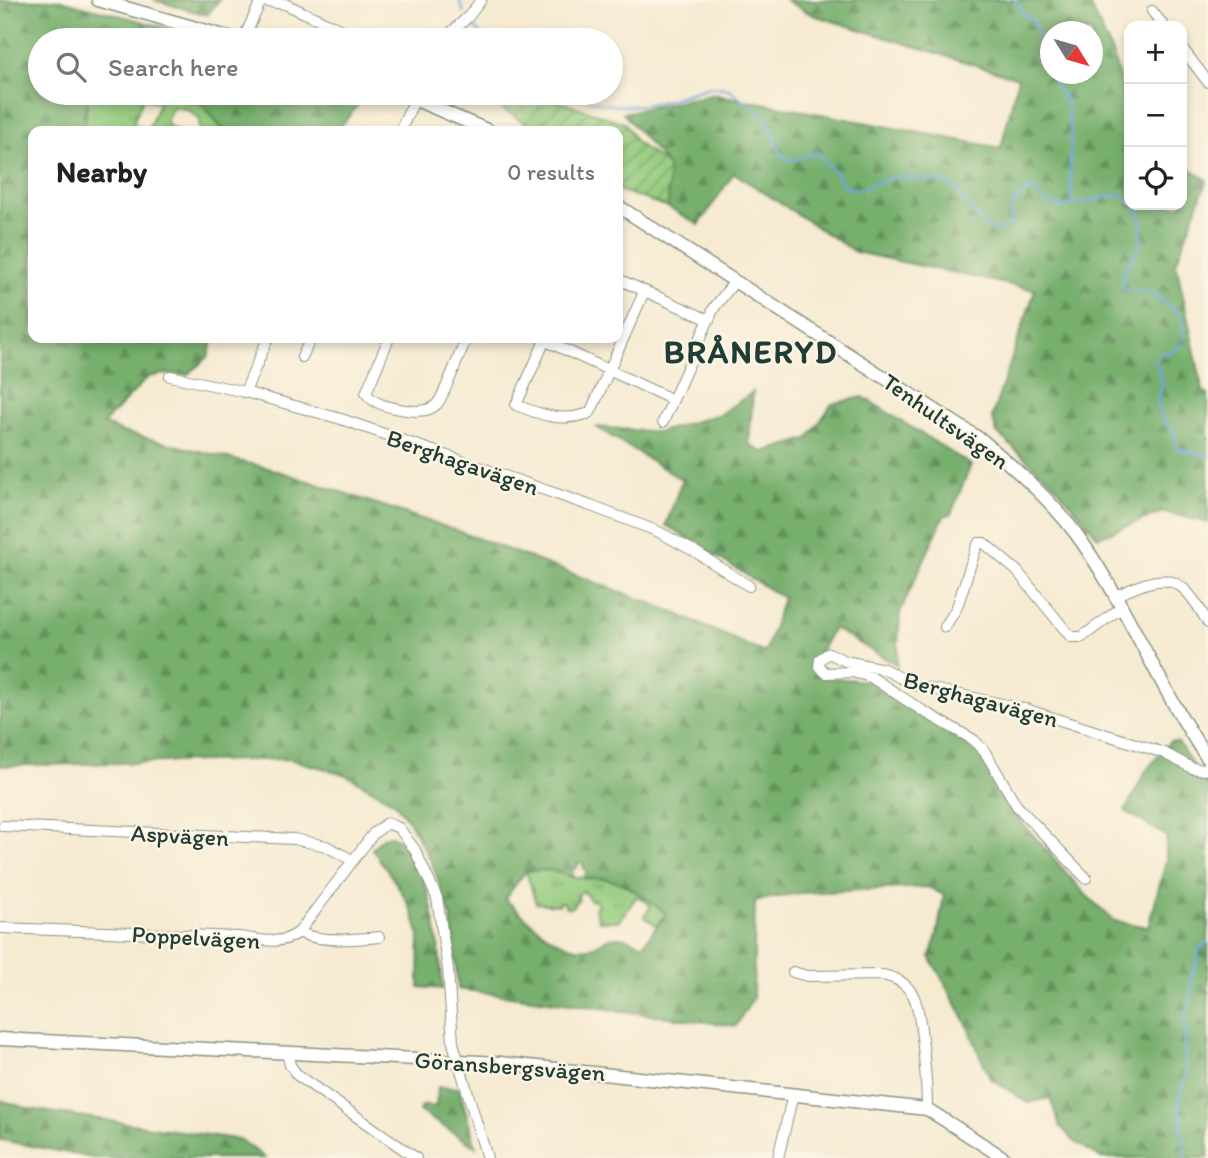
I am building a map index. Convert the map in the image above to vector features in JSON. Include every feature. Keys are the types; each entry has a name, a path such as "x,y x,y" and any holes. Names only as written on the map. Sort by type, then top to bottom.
{"street":[{"path":"98,0 198,28"},
{"path":"247,28 261,1 285,4 338,28"},
{"path":"456,28 480,1"},
{"path":"1152,11 1160,21"},
{"path":"1187,55 1208,82"},
{"path":"402,126 412,105"},
{"path":"429,105 477,126"},
{"name":"Tenhultsvägen","path":"623,209 983,442 1023,476 1064,519 1086,547 1208,759"},
{"path":"663,422 715,307 735,281"},
{"path":"623,282 709,320"},
{"path":"623,338 644,292"},
{"path":"246,392 266,343"},
{"path":"302,357 309,343"},
{"path":"386,343 366,393 372,400 388,407 418,411 438,403 465,343"},
{"path":"543,343 516,404 555,418 587,414 620,343"},
{"path":"553,343 674,400"},
{"name":"Berghagavägen","path":"170,376 246,392 341,419 657,531 749,586"},
{"path":"945,627 957,607 976,548 984,543 1017,571 1071,637 1082,637 1118,603 1144,583 1156,580 1168,580 1186,589 1195,599 1208,623"},
{"name":"Berghagavägen","path":"1086,878 1017,806 985,752 974,740 871,677 852,672 823,671 818,664 820,659 829,653 845,661 884,670 914,685 1025,709 1164,753 1192,768 1205,770 1208,767"},
{"path":"379,937 307,937 299,932 352,860 373,834 387,823 399,828 422,862 440,913 448,969 453,1044 487,1158"},
{"name":"Aspvägen","path":"4,826 294,839 326,846 352,860"},
{"name":"Poppelvägen","path":"0,928 240,937 266,941 291,939 299,932"},
{"path":"793,972 807,976 882,975 892,977 908,989 917,1005 927,1109"},
{"name":"Göransbergsvägen","path":"0,1039 459,1061 596,1072 927,1109 998,1156"},
{"path":"287,1053 290,1065 297,1074 416,1158"},
{"path":"778,1158 793,1094"}],"green space":[{"path":"0,0 60,0 167,28 28,28 28,105 87,105 85,126 28,126 28,343 212,343 208,357 187,375 165,374 148,377 103,424 122,432 272,469 458,531 661,607 765,653 783,598 666,525 682,480 596,427 659,432 720,414 753,392 749,444 763,452 808,439 832,404 863,397 971,465 951,514 944,516 900,612 897,665 833,628 812,666 833,678 867,681 977,752 1011,810 1084,893 1114,921 1148,927 1166,861 1166,836 1125,811 1146,771 1170,741 1178,742 1206,785 1208,778 1208,1158 1101,1158 1074,1141 1060,1126 1050,1098 1028,1103 990,1078 966,1022 930,957 944,895 928,887 799,893 755,901 753,998 736,1026 458,989 451,917 432,863 408,820 394,802 344,774 289,759 0,766","holes":["578,863 584,863 583,868 586,869 585,879 597,878 619,883 666,913 643,945 618,937 588,948 566,945 544,932 505,899 526,871 549,870 572,877 573,868 577,868"]},
{"path":"154,0 219,0 207,15"},
{"path":"785,0 1088,0 1098,21 1040,21 1040,84 1103,84 1103,33 1113,55 1124,98 1124,210 1187,210 1187,166 1207,180 1176,263 1203,391 1208,394 1208,523 1163,512 1098,537 1054,484 997,433 992,416 1035,290 855,252 734,173 699,225 668,207 668,166 623,113 714,94 1001,148 1018,78 813,15"},
{"path":"87,105 140,105 133,124 138,126 85,126"},
{"path":"158,105 202,105 220,126 200,126 199,119 188,110 176,107 171,110 166,121 168,125 150,126"},
{"path":"202,105 358,105 341,126 220,126"},
{"path":"499,105 570,105 625,123 635,141 668,166 668,207 623,192 623,126 530,126"},
{"path":"389,835 404,845 415,860 424,880 431,903 443,989 419,987 419,937 413,913 401,890 372,849 382,838"},
{"path":"549,870 572,877 623,882 666,913 658,926 644,917 651,906 637,896 619,921 599,921 595,908 598,905 583,891 571,908 559,902 559,905 536,903 526,871"},
{"path":"438,1087 459,1088 476,1147 419,1111 422,1106 436,1106"},
{"path":"0,1100 30,1109 241,1140 265,1158 94,1158 0,1140"}],"waterway":[{"path":"459,0 464,13"},
{"path":"1016,0 1022,12 1034,22 1047,72 1067,103 1071,137 1072,205"},
{"path":"472,24 476,28"},
{"path":"611,105 645,105 709,88 730,90 767,120 779,149 786,158 794,160 817,153 842,184 851,189 896,178 945,183 953,187 990,229 999,230 1010,226 1016,201 1031,190 1044,201 1061,207 1122,194 1124,196"},
{"path":"1139,210 1142,228 1140,244 1124,271 1122,282 1124,289 1158,295 1181,315 1184,331 1182,342 1174,350 1159,355 1155,360 1162,389 1157,400 1166,425 1175,431 1176,448 1208,456"},
{"path":"1185,1158 1180,1105 1182,1085 1186,1077 1184,1023 1191,998 1191,977 1199,950 1208,942"}],"district":[{"name":"BRÅNERYD","path":"751,352"}]}
